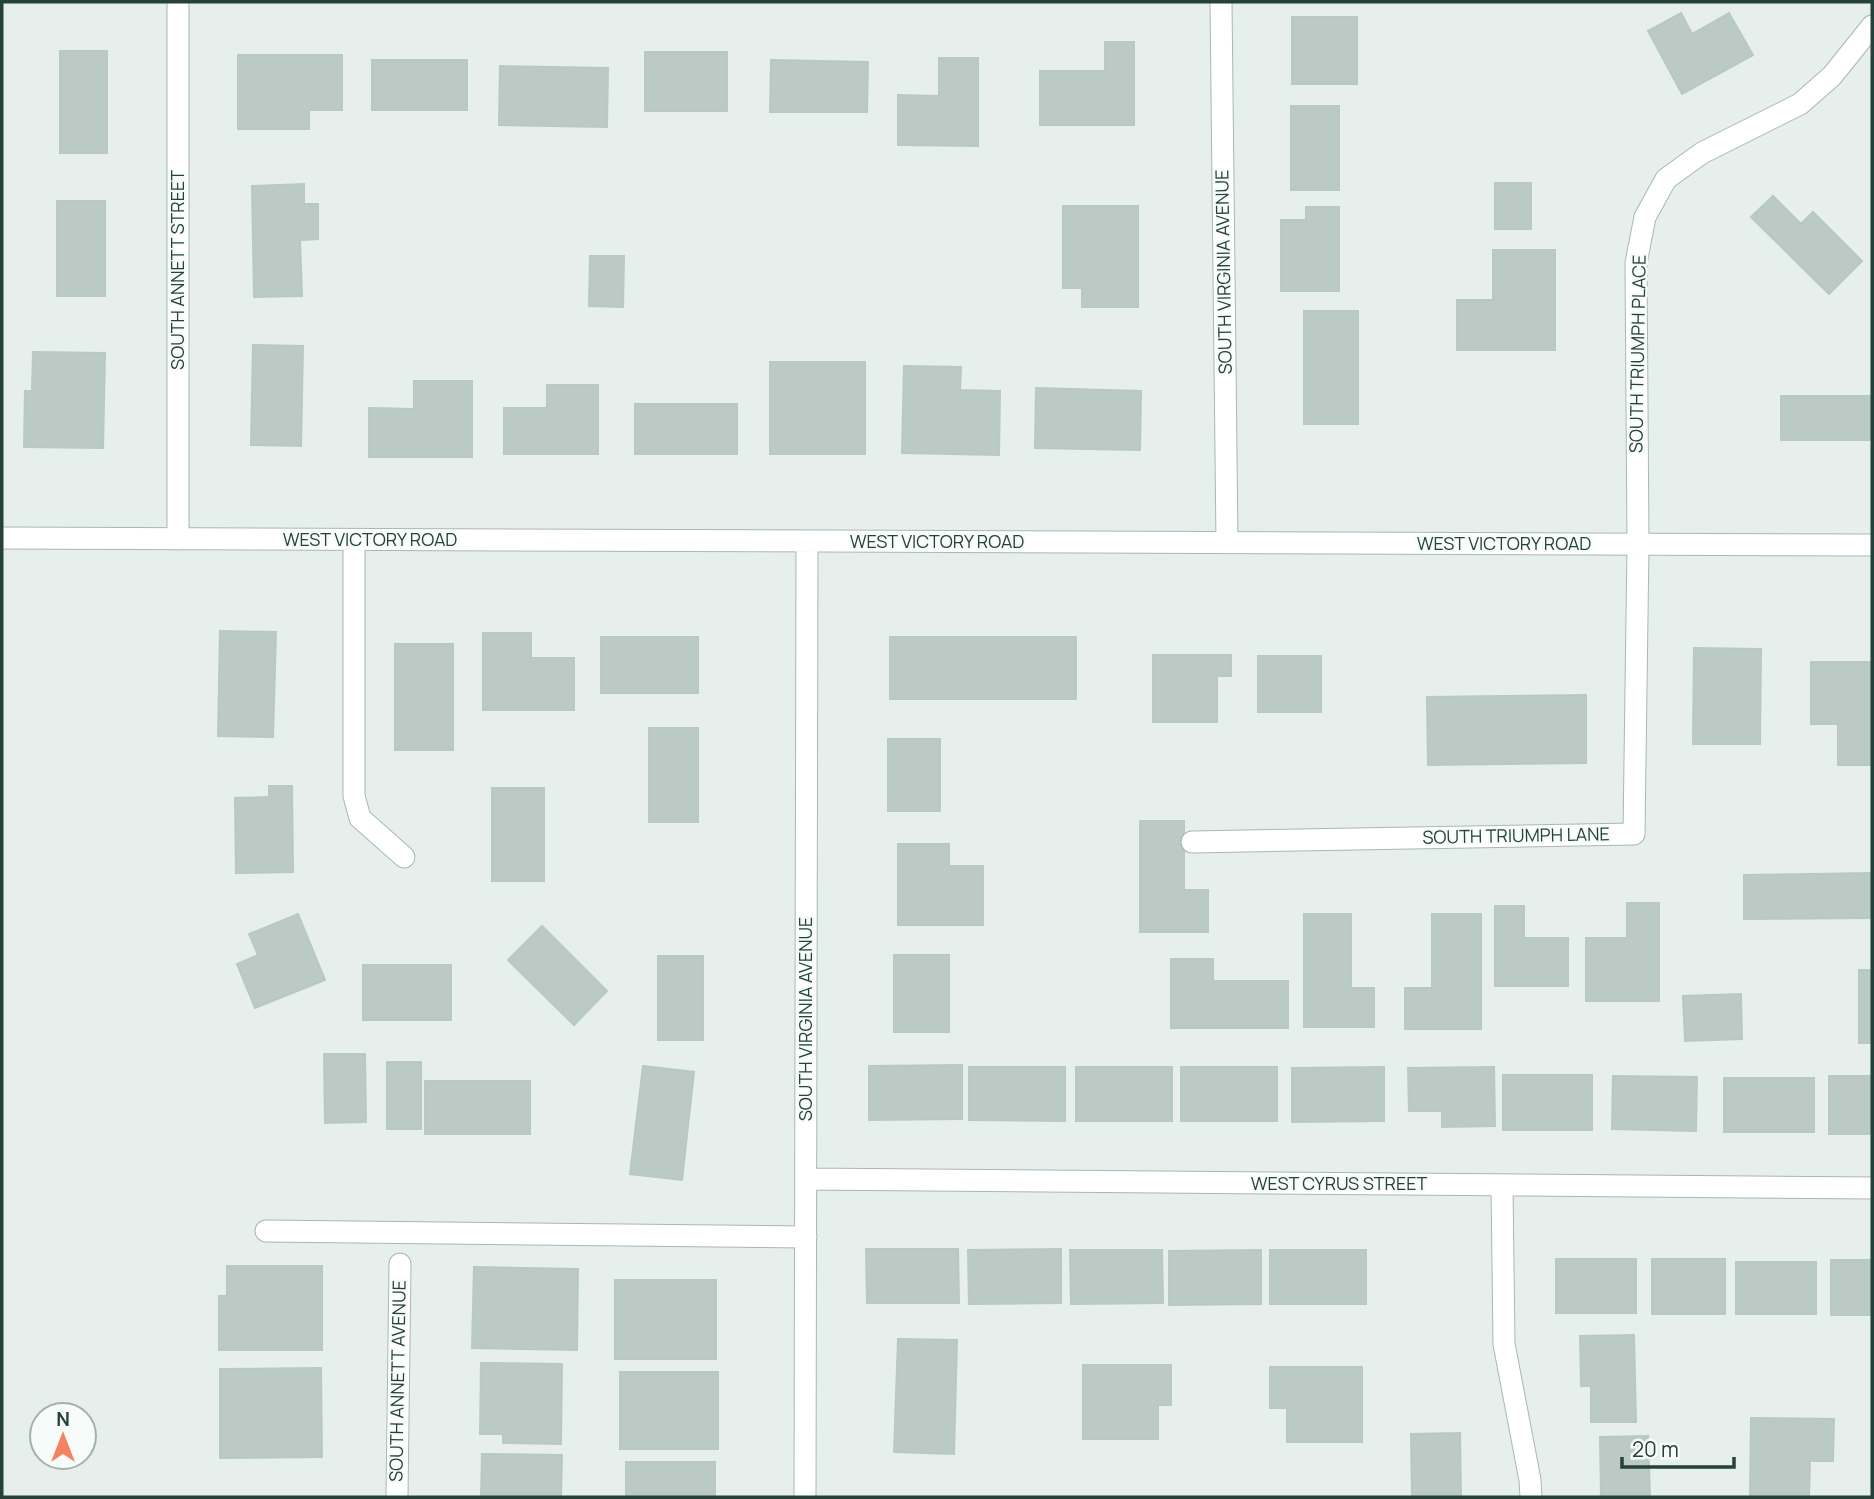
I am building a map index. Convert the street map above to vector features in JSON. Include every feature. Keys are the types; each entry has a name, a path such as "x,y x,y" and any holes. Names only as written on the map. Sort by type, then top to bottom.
{"street":[{"name":"SOUTH ANNETT STREET","path":"177,539 178,2"},
{"name":"SOUTH VIRGINIA AVENUE","path":"1222,2 1227,543"},
{"name":"SOUTH TRIUMPH PLACE","path":"1638,544 1636,263 1645,217 1666,179 1702,153 1800,104 1832,76 1872,26"},
{"name":"WEST VICTORY ROAD","path":"2,538 1872,545"},
{"path":"354,540 354,796 360,818 404,857"},
{"name":"SOUTH VIRGINIA AVENUE","path":"805,1497 807,542"},
{"name":"SOUTH TRIUMPH LANE","path":"1192,842 1634,834 1638,544"},
{"name":"WEST CYRUS STREET","path":"806,1179 1872,1188"},
{"path":"1502,1185 1504,1344 1531,1497"},
{"path":"267,1231 806,1237"},
{"name":"SOUTH ANNETT AVENUE","path":"397,1497 400,1264"}],"building":[{"path":"1681,13 1692,34 1729,13 1753,55 1682,94 1648,31"},
{"path":"1292,17 1357,17 1357,84 1292,84"},
{"path":"1105,42 1134,42 1134,125 1040,125 1040,71 1105,71"},
{"path":"60,51 107,51 107,153 60,153"},
{"path":"645,52 727,52 727,111 645,111"},
{"path":"238,55 342,55 342,110 309,110 309,129 238,129"},
{"path":"939,58 978,58 978,146 898,145 898,95 939,96"},
{"path":"372,60 467,60 467,110 372,110"},
{"path":"771,60 868,62 867,112 770,112"},
{"path":"500,66 608,68 607,127 499,125"},
{"path":"1291,106 1339,106 1339,190 1291,190"},
{"path":"1495,183 1531,183 1531,229 1495,229"},
{"path":"304,184 304,204 318,204 318,239 300,240 302,296 254,297 252,186"},
{"path":"1773,196 1801,224 1813,212 1862,261 1829,294 1751,217"},
{"path":"57,201 105,201 105,296 57,296"},
{"path":"1063,206 1138,206 1138,307 1082,307 1082,288 1063,288"},
{"path":"1306,207 1339,207 1339,291 1281,291 1281,220 1306,220"},
{"path":"1493,250 1555,250 1555,350 1457,350 1457,300 1493,300"},
{"path":"590,256 624,256 623,307 589,306"},
{"path":"1304,311 1358,311 1358,424 1304,424"},
{"path":"253,345 303,346 301,446 251,445"},
{"path":"33,352 105,353 103,448 24,447 25,391 32,391"},
{"path":"770,362 865,362 865,454 770,454"},
{"path":"904,366 961,367 960,390 1000,391 999,455 902,453"},
{"path":"414,381 472,381 472,457 369,457 369,408 414,409"},
{"path":"547,385 598,385 598,454 504,454 504,408 547,408"},
{"path":"1036,388 1141,391 1140,450 1035,448"},
{"path":"1781,396 1872,396 1872,440 1781,440"},
{"path":"635,404 737,404 737,454 635,454"},
{"path":"220,631 276,632 273,737 218,736"},
{"path":"483,633 531,633 531,658 574,658 574,710 483,710"},
{"path":"601,637 698,637 698,693 601,693"},
{"path":"890,637 1076,637 1076,699 890,699"},
{"path":"395,644 453,644 453,750 395,750"},
{"path":"1694,648 1761,649 1760,744 1693,744"},
{"path":"1153,655 1231,655 1231,676 1217,676 1217,722 1153,722"},
{"path":"1258,656 1321,656 1321,712 1258,712"},
{"path":"1811,662 1872,662 1872,765 1838,765 1838,724 1811,724"},
{"path":"1586,695 1586,763 1428,765 1427,697"},
{"path":"649,728 698,728 698,822 649,822"},
{"path":"888,739 940,739 940,811 888,811"},
{"path":"269,786 292,786 293,872 236,873 235,798 269,797"},
{"path":"492,788 544,788 544,881 492,881"},
{"path":"1140,821 1184,821 1184,890 1208,890 1208,932 1140,932"},
{"path":"898,844 949,844 949,866 983,866 983,925 898,925"},
{"path":"1872,873 1872,918 1744,919 1744,875"},
{"path":"1627,903 1659,903 1659,1001 1586,1001 1586,938 1627,938"},
{"path":"1495,906 1524,906 1524,938 1568,938 1568,986 1495,986"},
{"path":"298,914 325,980 255,1008 237,964 258,955 249,934"},
{"path":"1304,914 1351,914 1351,988 1374,988 1374,1027 1304,1027"},
{"path":"1432,914 1481,914 1481,1029 1405,1029 1405,988 1432,988"},
{"path":"542,926 607,991 574,1025 508,960"},
{"path":"894,955 949,955 949,1032 894,1032"},
{"path":"658,956 703,956 703,1040 658,1040"},
{"path":"1171,959 1213,959 1213,981 1288,981 1288,1028 1171,1028"},
{"path":"363,965 451,965 451,1020 363,1020"},
{"path":"1859,970 1872,970 1872,1043 1859,1043"},
{"path":"1741,994 1742,1039 1685,1041 1683,996"},
{"path":"324,1054 365,1054 366,1122 325,1123"},
{"path":"387,1062 421,1062 421,1129 387,1129"},
{"path":"962,1065 962,1119 869,1120 869,1066"},
{"path":"643,1066 694,1072 682,1180 630,1174"},
{"path":"969,1067 1065,1067 1065,1121 969,1120"},
{"path":"1076,1067 1172,1067 1172,1121 1076,1121"},
{"path":"1181,1067 1277,1067 1277,1121 1181,1121"},
{"path":"1384,1067 1384,1121 1292,1122 1292,1068"},
{"path":"1494,1067 1495,1126 1442,1127 1442,1111 1409,1111 1408,1068"},
{"path":"1503,1075 1592,1075 1592,1130 1503,1130"},
{"path":"1613,1076 1697,1077 1696,1131 1612,1129"},
{"path":"1829,1076 1872,1076 1872,1134 1829,1134"},
{"path":"1724,1078 1814,1078 1814,1132 1724,1132"},
{"path":"425,1081 530,1081 530,1134 425,1134"},
{"path":"866,1249 958,1249 959,1303 867,1303"},
{"path":"1061,1249 1061,1303 969,1304 968,1250"},
{"path":"1070,1250 1162,1250 1163,1303 1071,1304"},
{"path":"1261,1250 1261,1304 1169,1305 1169,1251"},
{"path":"1270,1250 1366,1250 1366,1304 1270,1304"},
{"path":"1556,1259 1636,1259 1636,1313 1556,1313"},
{"path":"1652,1259 1725,1259 1725,1314 1652,1314"},
{"path":"1831,1260 1872,1260 1872,1315 1831,1315"},
{"path":"1736,1262 1816,1262 1816,1314 1736,1314"},
{"path":"227,1266 322,1266 322,1350 219,1350 219,1296 227,1296"},
{"path":"474,1267 578,1269 577,1350 472,1348"},
{"path":"615,1280 716,1280 716,1359 615,1359"},
{"path":"1634,1335 1636,1422 1591,1422 1591,1386 1581,1386 1580,1336"},
{"path":"898,1339 957,1340 954,1454 894,1452"},
{"path":"481,1363 562,1364 561,1444 503,1443 503,1434 480,1434"},
{"path":"1083,1365 1171,1365 1171,1405 1158,1405 1158,1439 1083,1439"},
{"path":"1270,1367 1362,1367 1362,1442 1287,1442 1287,1408 1270,1408"},
{"path":"321,1368 322,1457 220,1458 220,1369"},
{"path":"620,1372 718,1372 718,1449 620,1449"},
{"path":"1751,1418 1834,1419 1833,1461 1810,1461 1809,1497 1750,1497"},
{"path":"1460,1433 1461,1497 1412,1497 1411,1434"},
{"path":"1648,1436 1650,1497 1601,1497 1600,1437"},
{"path":"482,1454 562,1455 561,1497 481,1497"},
{"path":"626,1462 715,1462 715,1497 626,1497"}]}
